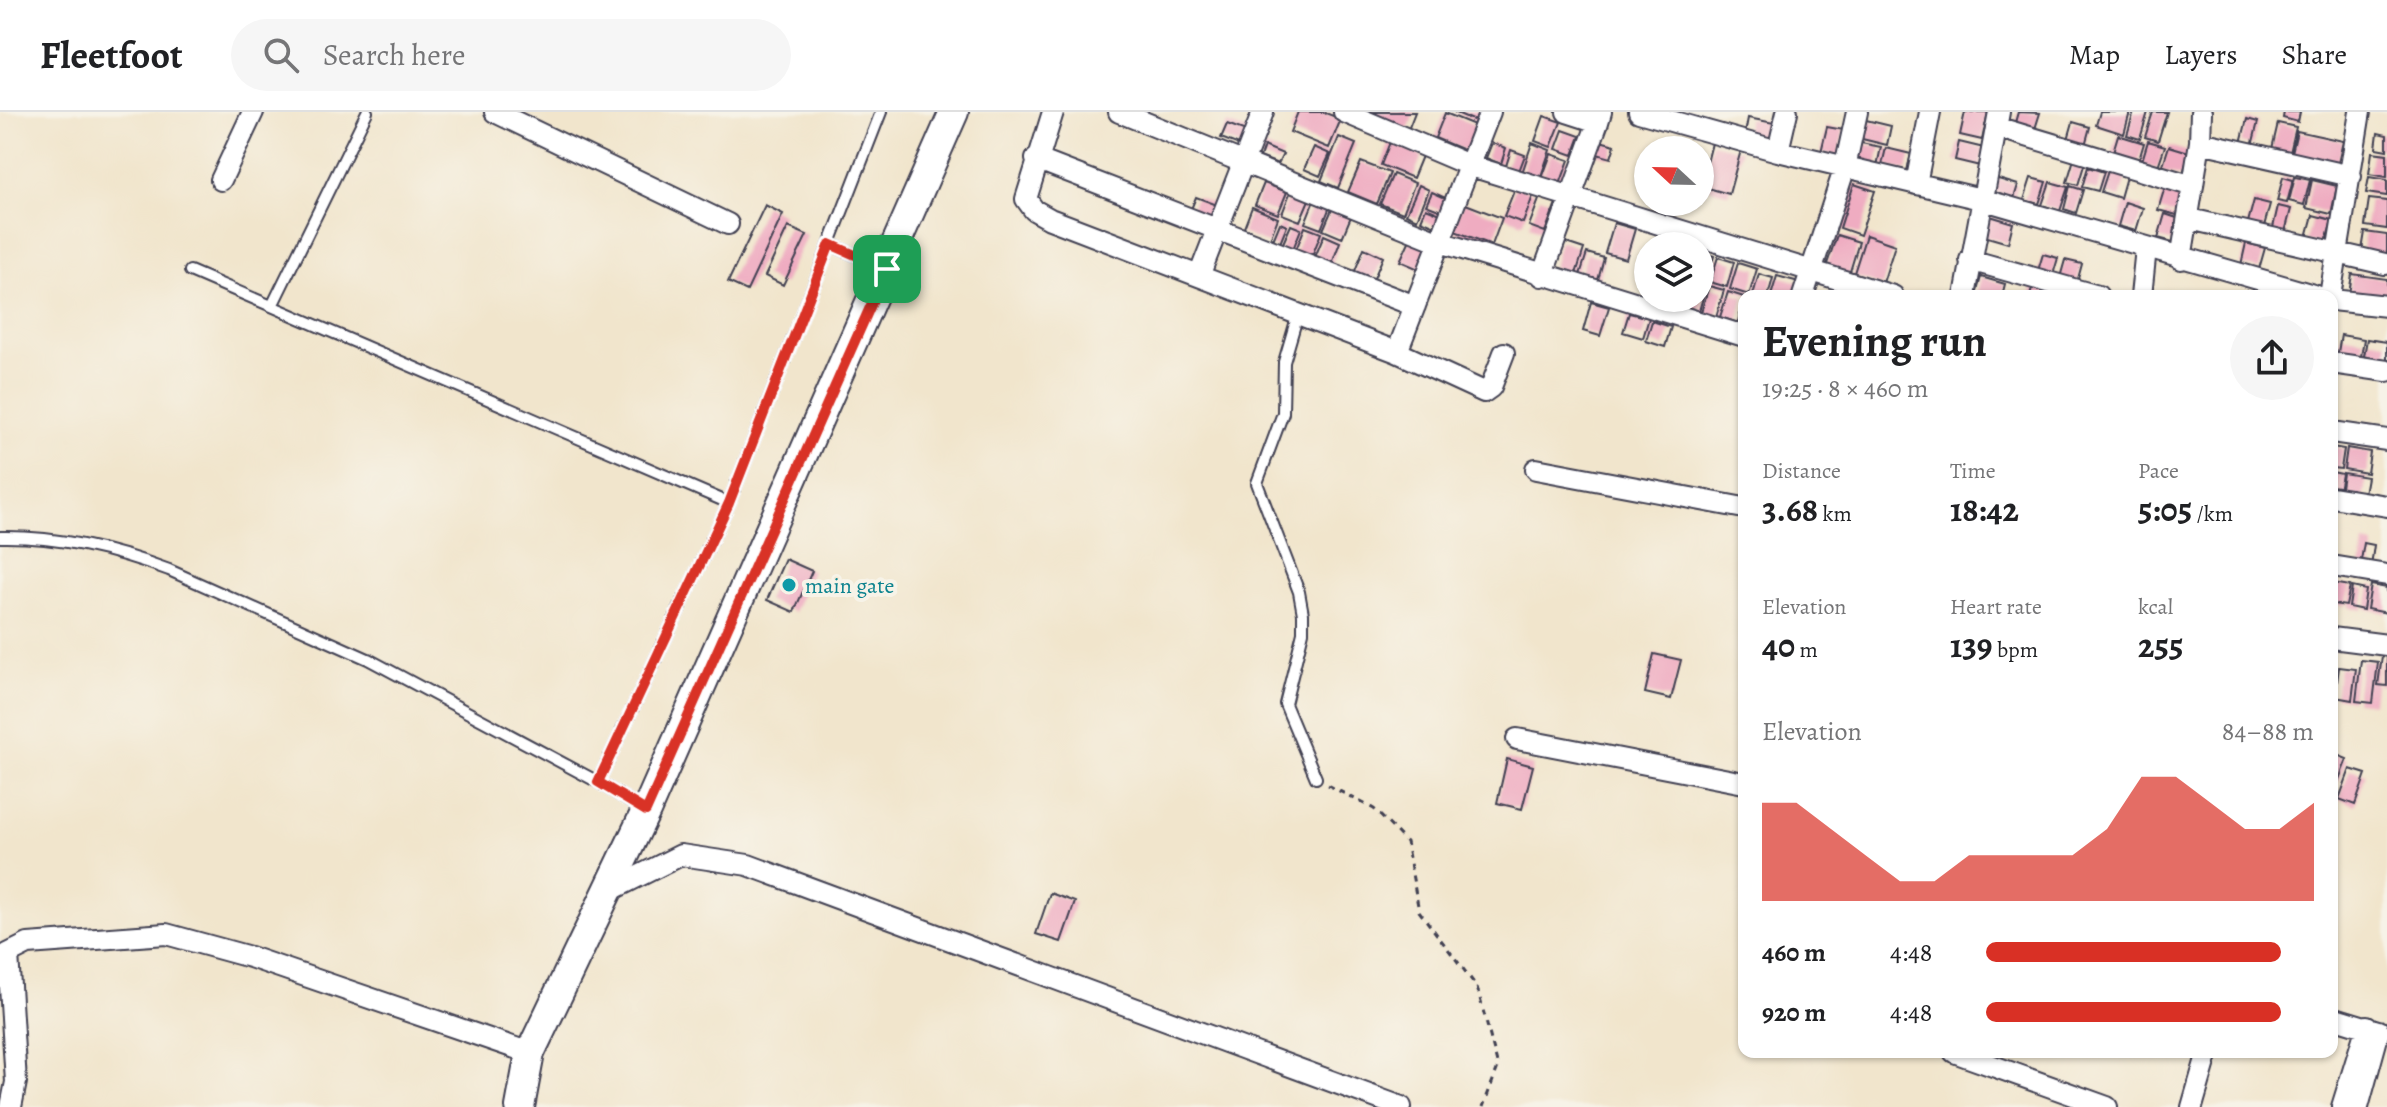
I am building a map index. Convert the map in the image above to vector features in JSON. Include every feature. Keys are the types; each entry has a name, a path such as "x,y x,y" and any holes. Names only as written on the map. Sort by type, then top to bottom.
{"street":[{"path":"221,180 253,112"},
{"path":"495,112 728,224"},
{"path":"520,1107 530,1053 646,811 954,112"},
{"path":"1053,112 1026,199 1034,210 1397,352 1484,392 1491,387 1504,353"},
{"path":"1119,112 1245,160 1440,242 1738,334"},
{"path":"1199,276 1263,112"},
{"path":"1344,112 1471,166 1873,290"},
{"path":"1397,352 1490,112"},
{"path":"1542,276 1600,117 1567,112"},
{"path":"1778,151 1787,112"},
{"path":"1805,290 1845,167 1857,112"},
{"path":"1916,184 1930,112"},
{"path":"2181,259 2190,219 2201,112"},
{"path":"2332,290 2360,112"},
{"path":"1644,113 1713,122 1778,151 1981,199 2295,290"},
{"path":"1966,290 1997,119 2193,186"},
{"path":"2200,142 2351,176"},
{"path":"1036,159 1415,306"},
{"path":"2190,219 2385,264"},
{"path":"2142,290 2146,248"},
{"path":"1970,260 2077,290"},
{"path":"2338,299 2387,306"},
{"path":"2338,364 2387,371"},
{"path":"2338,433 2387,440"},
{"path":"1536,469 1738,507"},
{"path":"2338,498 2387,506"},
{"path":"2338,567 2387,575"},
{"path":"2338,639 2387,645"},
{"path":"1517,739 1738,782"},
{"path":"609,891 681,855 748,865 1401,1107"},
{"path":"11,1107 16,1082 4,958 28,944 166,934 250,957 530,1053"},
{"path":"2338,1019 2377,1030"},
{"path":"2342,1107 2377,1030"},
{"path":"2358,1107 2377,1030"},
{"path":"1971,1058 2107,1107"},
{"path":"2192,1107 2206,1058"}],"lane":[{"path":"272,306 367,112"},
{"path":"598,782 729,503 881,112"},
{"path":"830,244 887,269"},
{"path":"190,271 729,503"},
{"path":"1298,314 1284,362 1283,413 1257,483 1299,592 1303,632 1285,704 1316,778"},
{"path":"0,537 91,547 136,557 169,570 368,659 598,782 646,811"}],"path":[{"path":"1316,778 1374,809 1406,842 1419,911 1477,987 1498,1067 1483,1107"}],"building":[{"path":"1298,112 1323,112 1341,119 1329,148 1290,132"},
{"path":"1365,112 1415,112 1408,130"},
{"path":"1454,112 1485,112 1480,123"},
{"path":"1965,112 1988,112 1982,140 1960,135"},
{"path":"2018,112 2040,113 2034,132 2014,126"},
{"path":"2100,112 2130,112 2124,134 2096,125"},
{"path":"2134,112 2148,112 2140,139 2127,135"},
{"path":"2153,112 2167,112 2158,141 2145,137"},
{"path":"2284,112 2300,112 2298,122 2283,118"},
{"path":"1445,113 1477,126 1466,151 1435,138"},
{"path":"1544,116 1561,122 1551,147 1535,141"},
{"path":"1748,118 1774,123 1770,139 1745,134"},
{"path":"2247,119 2258,122 2252,146 2241,143"},
{"path":"1866,120 1891,126 1887,145 1862,139"},
{"path":"2073,122 2090,127 2084,149 2067,143"},
{"path":"2278,123 2296,127 2289,157 2271,153"},
{"path":"1227,124 1249,132 1244,147 1221,138"},
{"path":"1827,127 1844,130 1838,156 1821,152"},
{"path":"1563,130 1580,136 1573,155 1556,149"},
{"path":"2297,131 2343,141 2337,168 2291,157"},
{"path":"2378,133 2387,135 2387,150 2376,148"},
{"path":"2118,135 2144,143 2138,163 2112,155"},
{"path":"1339,137 1356,144 1338,188 1321,181"},
{"path":"1600,141 1615,145 1611,158 1597,154"},
{"path":"2148,141 2165,146 2157,169 2141,164"},
{"path":"1390,142 1422,156 1413,178 1381,165"},
{"path":"1959,142 1984,148 1980,166 1955,160"},
{"path":"1492,143 1506,148 1501,164 1486,158"},
{"path":"1532,143 1550,150 1540,179 1522,173"},
{"path":"1714,143 1741,150 1729,194 1714,190"},
{"path":"1861,143 1881,147 1877,166 1857,161"},
{"path":"1264,146 1283,154 1278,164 1260,157"},
{"path":"2169,146 2189,152 2182,177 2161,171"},
{"path":"1314,147 1330,154 1320,176 1304,169"},
{"path":"1886,148 1911,154 1907,171 1882,165"},
{"path":"1511,150 1525,155 1519,171 1506,166"},
{"path":"2372,152 2387,154 2387,177 2369,174"},
{"path":"1551,154 1569,160 1559,187 1541,181"},
{"path":"2074,159 2085,162 2078,185 2067,182"},
{"path":"1361,162 1390,173 1377,204 1348,192"},
{"path":"2088,167 2104,172 2098,191 2082,187"},
{"path":"2109,168 2127,173 2120,198 2101,192"},
{"path":"1393,174 1415,183 1403,213 1380,204"},
{"path":"2283,177 2293,180 2287,203 2277,201"},
{"path":"2295,177 2310,180 2304,205 2289,201"},
{"path":"2369,177 2387,180 2387,196 2366,193"},
{"path":"1995,178 2018,185 2014,198 1991,191"},
{"path":"2031,178 2046,182 2039,204 2024,200"},
{"path":"2312,180 2337,186 2331,214 2306,208"},
{"path":"2050,182 2068,187 2060,211 2042,205"},
{"path":"1264,183 1287,192 1278,214 1255,205"},
{"path":"1854,184 1875,191 1860,235 1840,228"},
{"path":"1419,185 1429,190 1417,219 1406,214"},
{"path":"1516,186 1534,193 1523,223 1504,216"},
{"path":"2070,186 2083,190 2076,213 2064,209"},
{"path":"2165,187 2184,193 2177,215 2158,210"},
{"path":"1292,188 1311,195 1300,221 1282,214"},
{"path":"1432,192 1450,200 1444,212 1426,205"},
{"path":"1196,197 1220,206 1214,223 1189,214"},
{"path":"1540,197 1556,203 1545,232 1529,226"},
{"path":"1315,198 1331,204 1321,229 1305,223"},
{"path":"2369,199 2387,201 2387,229 2365,226"},
{"path":"2254,200 2270,204 2263,230 2247,226"},
{"path":"2125,202 2143,208 2136,231 2118,226"},
{"path":"1463,203 1502,218 1492,245 1452,230"},
{"path":"765,205 783,214 747,291 728,282"},
{"path":"2278,206 2291,209 2284,236 2272,232"},
{"path":"1252,207 1278,218 1268,244 1242,233"},
{"path":"1333,207 1352,214 1342,238 1323,230"},
{"path":"1426,208 1443,215 1438,227 1421,220"},
{"path":"2165,214 2180,219 2173,242 2158,238"},
{"path":"2313,215 2332,220 2325,245 2306,241"},
{"path":"1990,216 2013,223 2008,243 1984,236"},
{"path":"1280,223 1287,226 1278,248 1271,245"},
{"path":"1614,223 1635,229 1626,259 1605,253"},
{"path":"1291,225 1301,229 1291,254 1280,250"},
{"path":"788,227 807,235 783,285 765,276"},
{"path":"1305,227 1321,233 1310,261 1294,255"},
{"path":"2365,232 2387,235 2387,260 2361,256"},
{"path":"1324,235 1340,242 1330,269 1313,262"},
{"path":"1412,235 1432,243 1421,270 1400,261"},
{"path":"1837,235 1859,242 1848,278 1825,270"},
{"path":"1866,235 1895,245 1882,286 1853,276"},
{"path":"1560,241 1584,249 1576,274 1553,267"},
{"path":"2246,243 2265,248 2259,269 2241,265"},
{"path":"1364,248 1383,257 1372,283 1353,276"},
{"path":"1587,253 1604,258 1598,280 1580,275"},
{"path":"2043,254 2058,258 2052,278 2037,274"},
{"path":"1718,257 1734,262 1727,287 1714,283"},
{"path":"2065,260 2082,264 2076,286 2059,281"},
{"path":"1738,263 1757,269 1751,290 1730,289"},
{"path":"1759,274 1773,278 1770,290 1754,290"},
{"path":"2352,274 2387,279 2387,299 2349,294"},
{"path":"1777,276 1799,282 1797,290 1773,290"},
{"path":"1981,277 2005,284 2004,290 1977,290"},
{"path":"2033,285 2049,290 2032,290"},
{"path":"1714,287 1724,290 1716,317 1701,312 1714,312"},
{"path":"1728,292 1738,295 1738,323 1720,317"},
{"path":"1591,302 1609,307 1600,336 1583,331"},
{"path":"1629,313 1649,318 1643,338 1623,332"},
{"path":"1652,321 1671,327 1665,347 1646,341"},
{"path":"2341,335 2364,339 2360,362 2338,358"},
{"path":"2367,339 2387,342 2387,363 2363,362"},
{"path":"2338,448 2344,449 2341,469 2338,469"},
{"path":"2347,448 2370,452 2367,473 2344,469"},
{"path":"2338,473 2342,474 2338,496"},
{"path":"2343,473 2367,477 2363,499 2340,495"},
{"path":"2364,543 2374,545 2371,567 2360,566"},
{"name":"main gate","path":"785,559 812,571 794,612 767,600"},
{"path":"2338,584 2350,586 2346,606 2338,605"},
{"path":"2371,585 2387,588 2387,613 2367,609"},
{"path":"2352,587 2366,590 2363,610 2349,607"},
{"path":"1654,654 1681,660 1671,699 1645,693"},
{"path":"2382,656 2387,657 2387,686 2378,685"},
{"path":"2361,660 2378,662 2373,703 2356,701"},
{"path":"2339,667 2356,669 2352,700 2338,698"},
{"path":"2338,755 2347,759 2338,782"},
{"path":"1507,759 1533,766 1522,809 1497,803"},
{"path":"2350,769 2366,774 2355,805 2339,799"},
{"path":"1050,893 1075,902 1061,942 1036,934"}],"place":[{"name":"main gate","path":"789,585"}],"route":[{"path":"830,244 887,269 646,811 598,782 729,503 830,244"}]}
